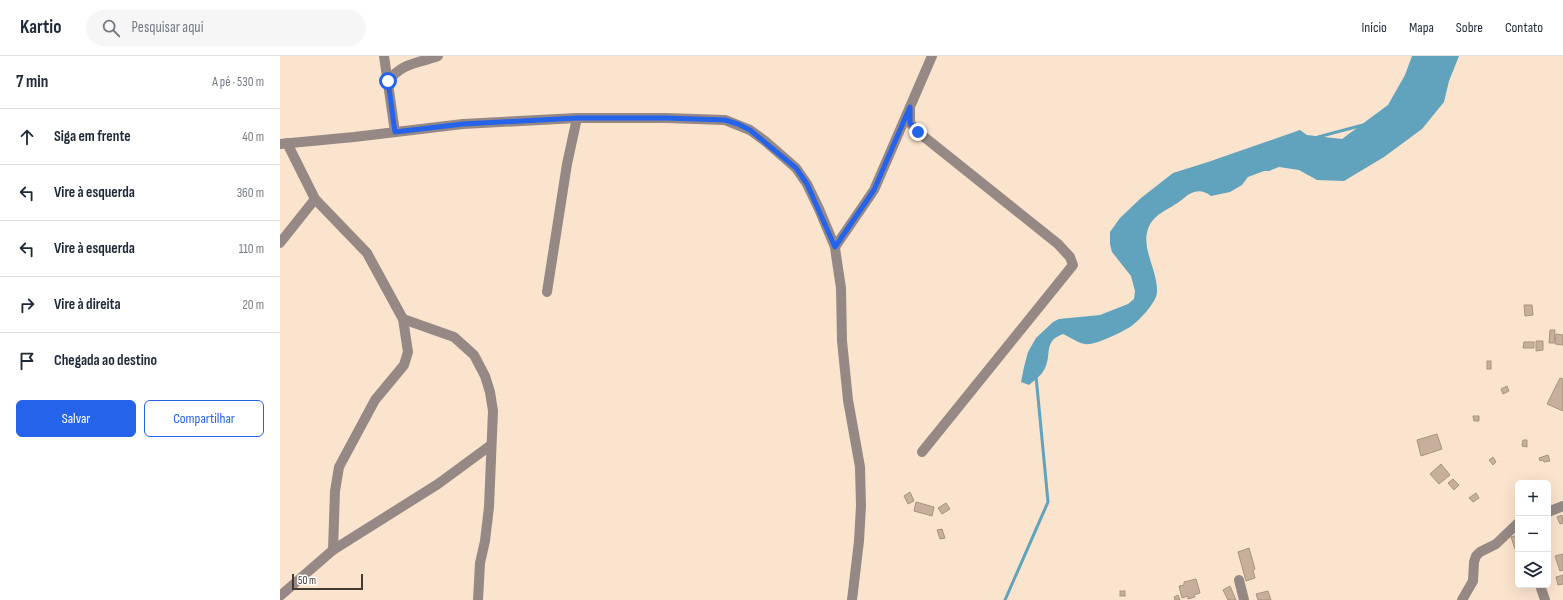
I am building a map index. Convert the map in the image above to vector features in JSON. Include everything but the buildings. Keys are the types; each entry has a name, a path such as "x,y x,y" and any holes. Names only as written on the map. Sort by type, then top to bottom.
{"street":[{"path":"384,56 395,132"},
{"path":"388,81 395,73 406,65 438,56"},
{"path":"835,247 874,190 932,56"},
{"path":"910,107 910,123 918,132 1058,244 1070,257 1072,264 922,452"},
{"path":"547,292 567,164 577,118"},
{"path":"333,550 334,491 339,467 375,400 404,365 408,352 403,319 367,253 315,199 283,144 463,124 577,118 666,118 725,120 750,130 796,168 807,184 835,247 840,288 842,341 848,400 860,467 861,506 859,541 852,600"},
{"path":"280,243 315,199"},
{"path":"403,319 454,337 474,355 485,376 490,392 493,411 489,508 485,541 480,563 478,600"},
{"path":"280,596 333,550 438,484 491,445"},
{"path":"1551,511 1563,506"},
{"path":"1462,600 1473,581 1474,562 1476,556 1480,552 1496,544 1515,528"},
{"path":"1239,580 1244,600"},
{"path":"1541,588 1545,600"}],"water":[{"path":"1412,56 1459,56 1449,81 1444,102 1422,129 1384,157 1344,181 1317,180 1299,170 1279,167 1248,177 1242,185 1230,192 1211,196 1204,192 1198,191 1187,195 1154,219 1148,229 1146,237 1148,252 1157,284 1156,296 1151,306 1142,316 1126,329 1095,343 1085,344 1063,334 1057,337 1050,344 1047,363 1042,373 1029,385 1021,382 1028,352 1036,338 1053,322 1059,319 1100,315 1128,304 1134,299 1135,291 1131,276 1112,252 1110,232 1120,218 1141,198 1173,173 1300,130 1307,135 1342,139 1388,105 1405,75"}],"waterway":[{"path":"1318,137 1363,125"},
{"path":"1005,600 1048,502 1036,376"}],"route":[{"path":"388,81 395,132 463,124 577,118 699,119 725,120 738,124 750,130 765,141 796,168 807,184 835,247 874,190 910,107 910,123 918,132"}]}
